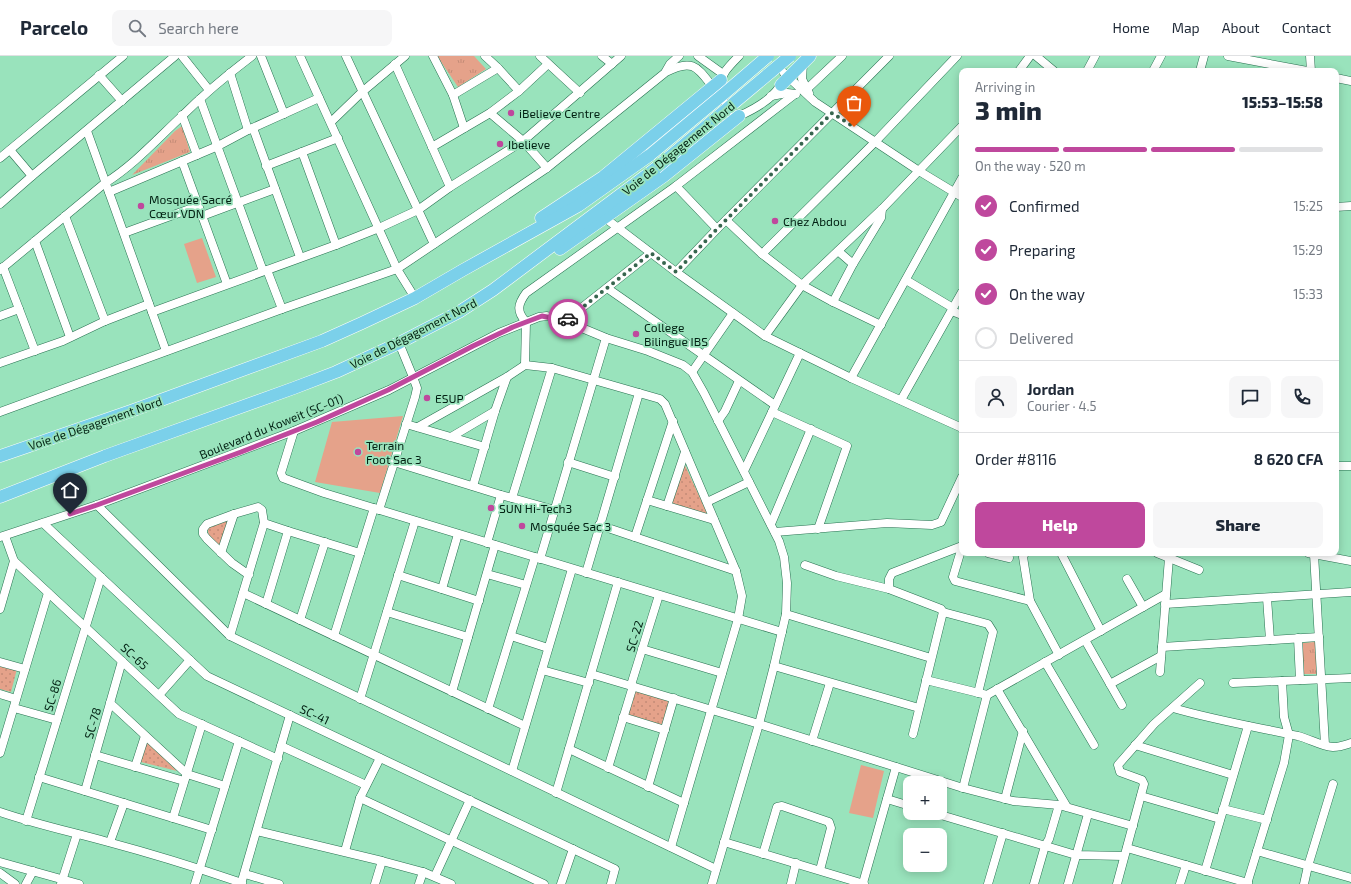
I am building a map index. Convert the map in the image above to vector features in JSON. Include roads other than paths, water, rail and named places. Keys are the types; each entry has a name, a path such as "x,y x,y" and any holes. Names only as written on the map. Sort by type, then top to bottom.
{"highway":[{"name":"Voie de Dégagement Nord","path":"0,456 132,411 322,341 415,298 578,206 650,155 768,56"},
{"name":"Voie de Dégagement Nord","path":"0,497 104,456 336,372 399,343 459,312 493,290 656,168 790,56"},
{"path":"784,79 806,59"},
{"path":"505,246 539,220 603,177 718,83"},
{"path":"493,290 521,276 605,218 664,176 739,116"}],"street":[{"path":"0,158 123,56"},
{"path":"0,204 176,56"},
{"path":"182,56 209,90"},
{"path":"35,351 2,268 105,183 118,175 209,90 252,56"},
{"path":"261,56 284,114"},
{"path":"300,56 397,269 415,298"},
{"path":"346,56 434,244"},
{"path":"331,122 362,92 404,56"},
{"path":"433,56 452,95 464,128"},
{"path":"484,56 498,68 519,92"},
{"path":"540,56 580,93"},
{"path":"602,56 612,64"},
{"path":"0,363 70,337 104,321 227,284 336,245 379,228 418,210 450,187 523,141 580,93 620,56"},
{"path":"718,83 728,67 739,56"},
{"path":"768,56 784,79 815,102 919,171 958,194 906,280 851,378"},
{"path":"807,89 842,56"},
{"path":"676,272 889,56"},
{"path":"762,254 875,142 957,56"},
{"path":"1021,68 1030,56"},
{"path":"1036,56 1050,68"},
{"path":"1089,68 1095,56"},
{"path":"1155,68 1161,56"},
{"path":"1201,68 1204,56"},
{"path":"1228,56 1290,68"},
{"path":"1310,56 1311,68"},
{"path":"704,58 731,111 739,116 760,105 771,96 784,79"},
{"path":"806,59 802,80 815,102"},
{"path":"0,412 282,309 397,269 547,168 666,72 675,60 697,68 718,83"},
{"path":"1262,68 1263,63"},
{"path":"395,64 450,187"},
{"path":"432,148 490,113 519,92 548,64"},
{"path":"452,95 498,68"},
{"path":"230,73 250,129 275,189 300,257"},
{"path":"99,75 122,102"},
{"path":"1339,79 1351,81"},
{"path":"771,96 787,93 795,94 815,102"},
{"path":"525,365 526,322 521,317 519,311 521,300 526,293 676,186 795,94"},
{"path":"108,192 218,146 250,129 319,98"},
{"path":"200,99 265,270 282,309"},
{"path":"490,113 523,141 547,168"},
{"path":"182,116 197,155"},
{"path":"764,336 802,285 882,209 959,129"},
{"path":"86,131 166,351"},
{"path":"266,166 338,138"},
{"path":"10,150 32,176"},
{"path":"302,152 336,245"},
{"path":"182,161 227,284"},
{"path":"676,186 717,229"},
{"path":"202,216 275,189"},
{"path":"124,233 198,206"},
{"path":"1339,207 1351,206"},
{"path":"833,302 853,264 881,218 882,209"},
{"path":"65,216 104,321"},
{"path":"605,218 764,336 851,378 959,427"},
{"path":"726,220 762,254 802,285 881,325"},
{"path":"35,241 70,337"},
{"path":"838,251 853,264"},
{"path":"651,253 565,321 606,338 670,360 687,367 692,372 773,528 784,557 786,614 759,724 712,884"},
{"path":"906,280 959,313"},
{"path":"608,288 740,381 773,408 811,430 847,446 818,529"},
{"path":"901,400 959,297"},
{"path":"0,316 19,309"},
{"path":"692,372 733,313"},
{"name":"Boulevard du Koweit (SC-01)","path":"2,536 97,505 294,431 388,390 499,333 526,322 542,316 565,321"},
{"path":"488,709 526,585 538,558 555,510 606,338"},
{"path":"334,636 360,553 394,462 417,388 399,343"},
{"path":"744,471 800,353"},
{"path":"418,428 507,377 525,365 552,368 594,379 663,401 673,421 736,571 742,589 738,619 671,847"},
{"path":"512,498 552,368"},
{"path":"473,486 495,411 507,377"},
{"path":"718,421 725,411 740,381"},
{"path":"586,573 639,393"},
{"path":"451,437 495,411"},
{"path":"635,537 673,421"},
{"path":"406,424 485,448"},
{"path":"773,528 811,430"},
{"path":"294,431 281,472 283,478 324,493 782,632"},
{"path":"667,506 685,452"},
{"path":"394,462 555,510"},
{"path":"568,462 615,477"},
{"path":"1339,466 1351,466"},
{"path":"706,502 749,482"},
{"path":"773,528 818,529 887,523 932,525 942,522 959,484"},
{"path":"452,692 487,574 491,544 501,495"},
{"path":"647,500 714,520"},
{"path":"97,505 230,636 716,869"},
{"path":"230,636 249,575 264,522 262,510 258,507 207,524 203,530 204,536 221,553 238,568 249,575"},
{"path":"221,553 234,514"},
{"path":"360,699 415,521"},
{"path":"264,522 360,553"},
{"name":"SC-41","path":"43,523 207,676 615,869 612,884"},
{"path":"599,526 736,571"},
{"path":"266,604 288,531"},
{"path":"442,589 458,534"},
{"name":"SC-65","path":"2,536 14,561 179,714 278,758"},
{"path":"300,620 325,542"},
{"path":"889,590 889,579 892,573 959,547"},
{"path":"959,556 953,577 955,581 1030,601"},
{"path":"1001,556 1009,558"},
{"path":"1024,556 1030,601 1059,654"},
{"path":"1063,556 1101,631"},
{"path":"1164,556 1199,570"},
{"path":"1311,556 1317,594 1325,746"},
{"path":"1335,556 1351,561"},
{"path":"1160,672 1169,558"},
{"path":"0,609 14,561"},
{"path":"805,565 836,576 889,590 941,609 943,612 988,624 993,632 978,693"},
{"path":"512,771 572,569"},
{"path":"487,574 526,585"},
{"path":"398,575 479,601"},
{"name":"SC-86","path":"26,820 101,578"},
{"path":"1127,579 1143,607"},
{"path":"556,792 618,582"},
{"path":"0,753 48,592"},
{"path":"1165,604 1351,592"},
{"path":"243,593 525,726"},
{"path":"926,680 987,695 1166,594"},
{"name":"SC-22","path":"608,768 659,595"},
{"path":"1267,598 1270,640"},
{"path":"387,612 468,637"},
{"path":"913,734 943,612"},
{"path":"786,614 931,658"},
{"path":"511,636 548,648"},
{"path":"1110,684 1162,651 1319,636"},
{"path":"1298,638 1300,680"},
{"path":"1086,640 1122,705"},
{"path":"642,649 722,673"},
{"path":"159,695 190,660"},
{"name":"SC-78","path":"85,791 122,661"},
{"path":"0,662 25,669"},
{"path":"1045,662 1094,745"},
{"path":"774,666 919,708"},
{"path":"542,670 589,683"},
{"path":"591,674 759,724 963,788 1020,802 1063,806 1133,826"},
{"path":"1233,683 1351,678"},
{"path":"947,817 1076,855 1126,852 1186,865 1248,883 1284,763 1289,735 1284,717 1282,681"},
{"path":"812,741 830,683"},
{"path":"1117,884 1144,782 1120,772 1118,765 1154,724 1200,683"},
{"path":"998,689 1063,806 1050,839 1045,846 1034,884"},
{"path":"0,694 16,699"},
{"path":"963,788 987,695"},
{"path":"648,787 674,698"},
{"path":"110,703 186,777"},
{"path":"14,708 57,720"},
{"path":"1173,708 1205,717 1299,736 1325,746 1344,746 1351,743"},
{"path":"0,812 110,842 242,883 290,715"},
{"path":"623,717 665,730"},
{"path":"173,818 202,724"},
{"path":"1205,870 1248,726"},
{"path":"1004,799 1023,732"},
{"path":"136,767 145,736"},
{"path":"195,884 239,741"},
{"path":"1135,745 1233,775"},
{"path":"281,746 366,786"},
{"path":"569,749 684,804"},
{"path":"95,755 136,767 225,786"},
{"path":"345,851 360,798 380,758"},
{"path":"724,842 864,884 896,767"},
{"path":"39,777 212,830"},
{"path":"1304,884 1333,784"},
{"path":"1140,796 1220,819"},
{"path":"360,798 544,884"},
{"path":"887,799 903,804"},
{"path":"435,876 470,800"},
{"path":"110,842 124,803"},
{"path":"763,854 777,807 782,806 830,822 831,828 820,870"},
{"path":"1223,809 1267,820"},
{"path":"1068,884 1088,814"},
{"path":"257,831 345,851 423,872 451,884"},
{"path":"988,884 1003,833"},
{"path":"62,882 77,834"},
{"path":"561,884 573,849"},
{"path":"1258,851 1351,878"},
{"path":"375,884 382,861"},
{"path":"0,862 32,871 62,882 79,884"},
{"path":"791,884 796,863"},
{"path":"1180,884 1186,865"},
{"path":"26,884 32,871"},
{"path":"419,884 423,872"},
{"path":"0,873 14,884"},
{"path":"245,874 278,884"}],"place":[{"name":"iBelieve Centre","path":"511,113"},
{"name":"Ibelieve","path":"500,144"},
{"name":"Mosquée Sacré Cœur VDN","path":"141,206"},
{"name":"Chez Abdou","path":"775,221"},
{"name":"College Bilingue IBS","path":"636,334"},
{"name":"ESUP","path":"427,398"},
{"name":"Terrain Foot Sac 3","path":"358,452"},
{"name":"SUN Hi-Tech3","path":"491,508"},
{"name":"Mosquée Sac 3","path":"522,526"}]}
